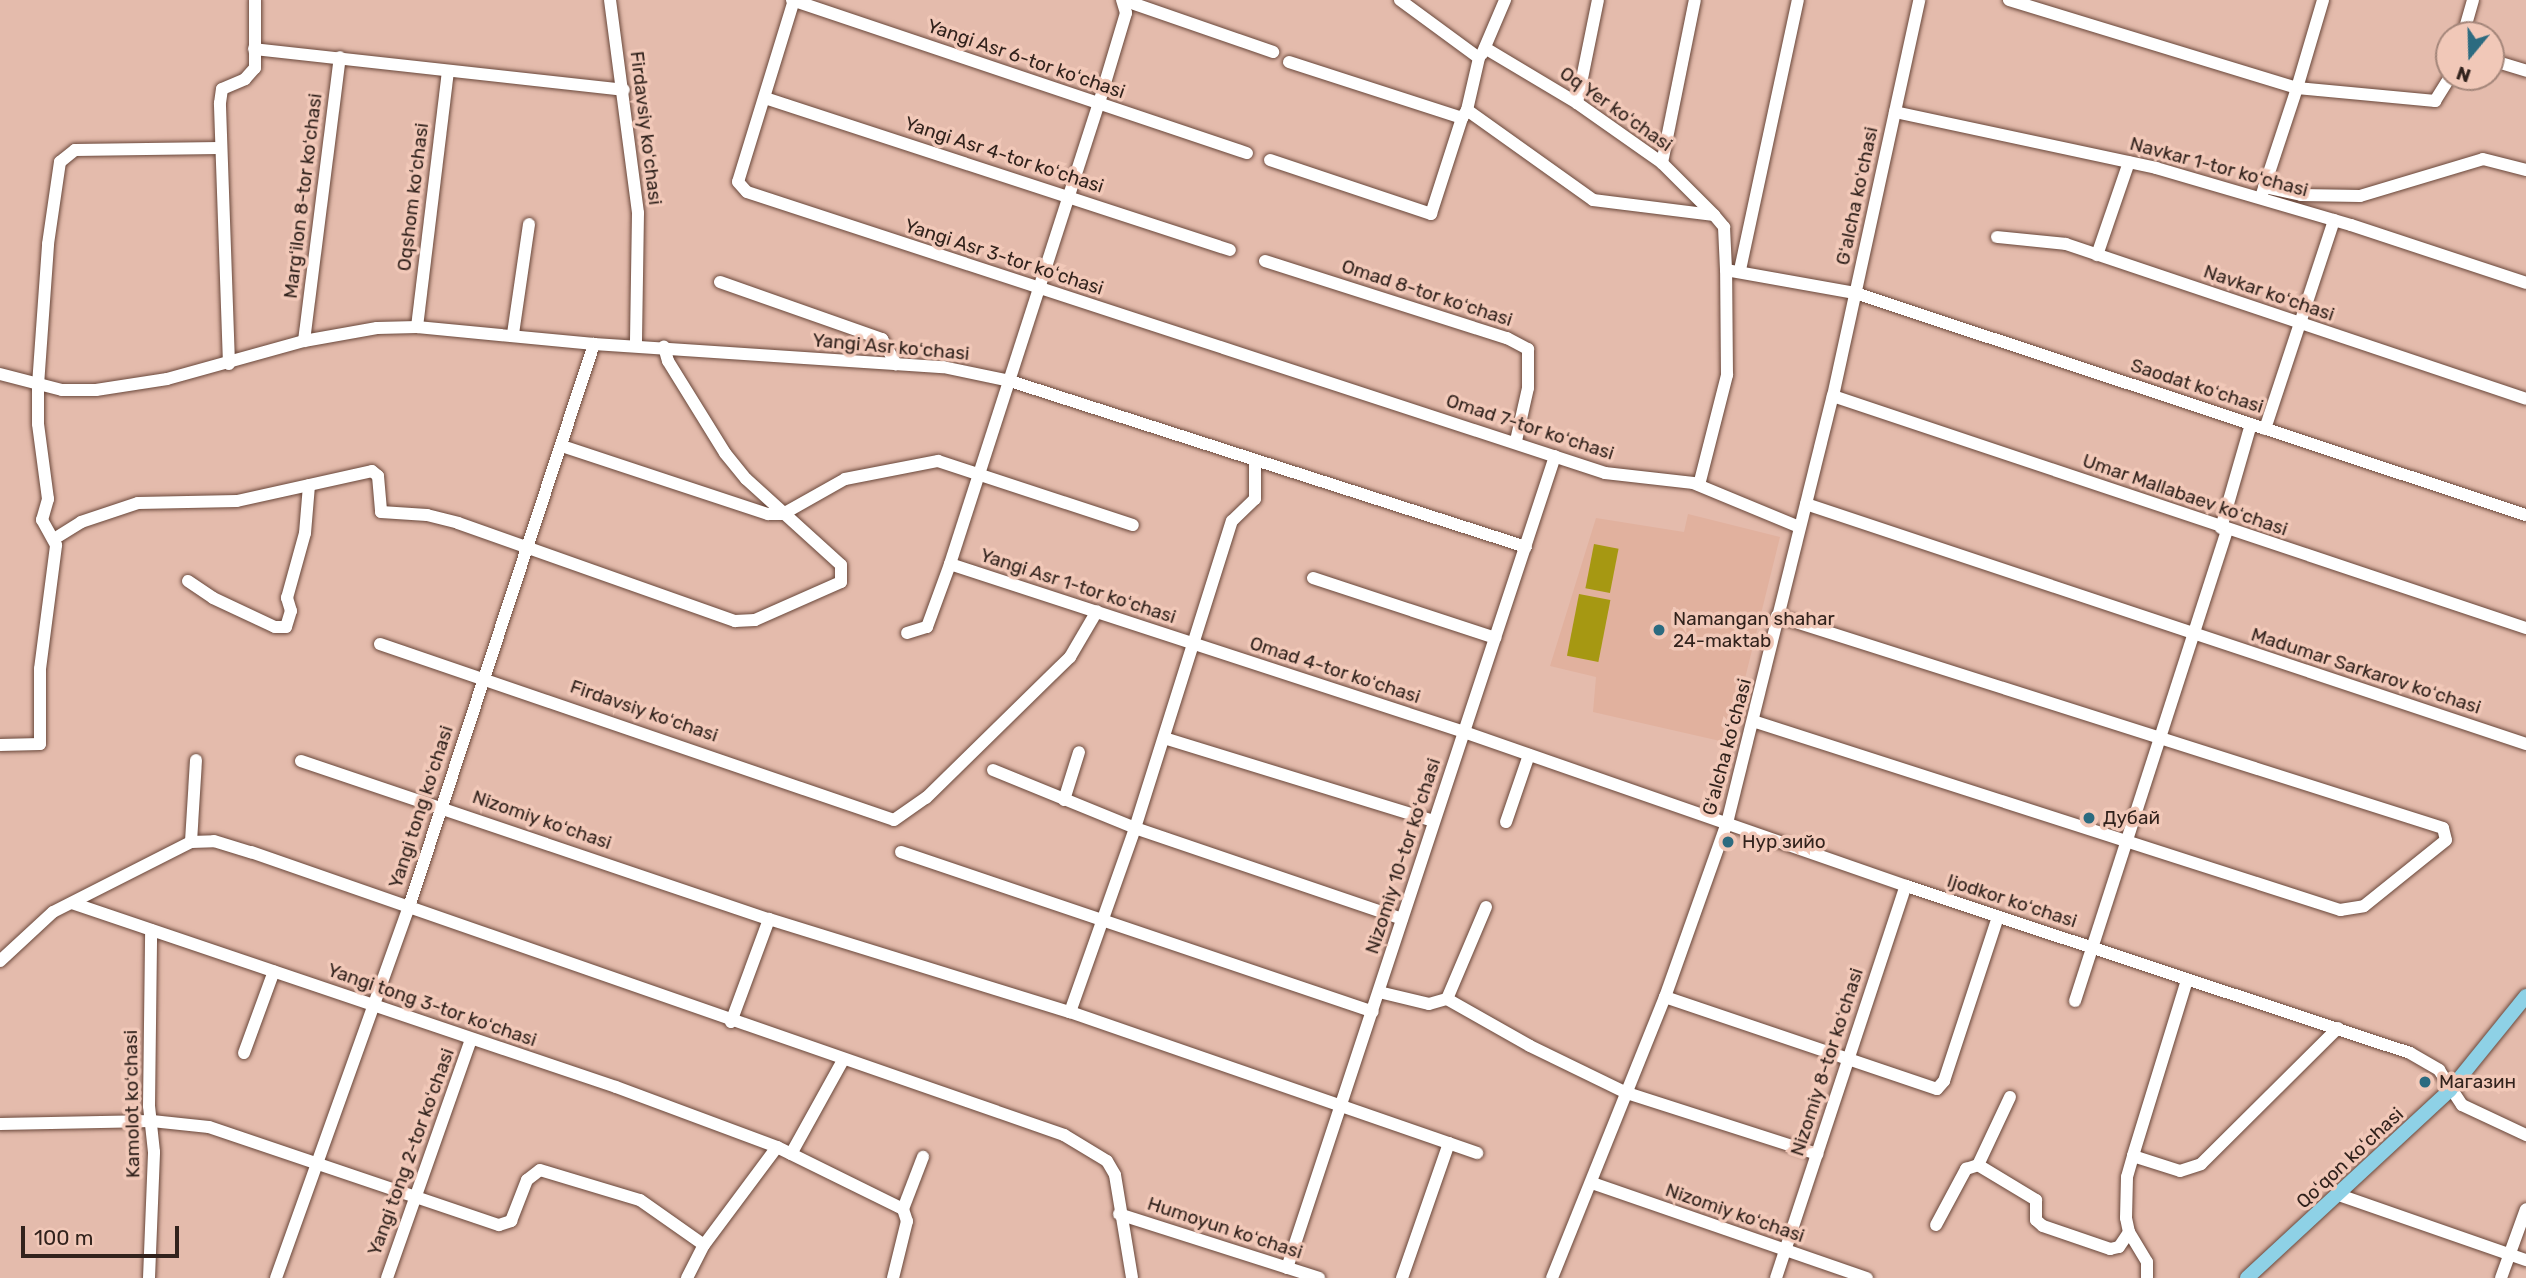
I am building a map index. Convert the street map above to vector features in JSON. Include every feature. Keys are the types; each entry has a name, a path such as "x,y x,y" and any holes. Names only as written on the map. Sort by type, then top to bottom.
{"main road":[{"name":"Qoʻqon koʻchasi","path":"2247,1278 2450,1090 2526,996"}],"street":[{"path":"229,364 219,148 222,89 252,75 254,0"},
{"name":"Firdavsiy koʻchasi","path":"610,0 624,90 638,213 636,346"},
{"path":"765,98 794,0"},
{"name":"Yangi Asr 6-tor koʻchasi","path":"794,0 1247,153"},
{"path":"1122,0 1273,52"},
{"path":"907,633 928,627 950,564 1099,103 1126,13 1122,0"},
{"name":"Oq Yer koʻchasi","path":"1400,0 1482,53 1577,103 1661,163 1714,215"},
{"path":"1270,160 1431,214 1482,53 1505,0"},
{"path":"1577,103 1598,0"},
{"path":"1661,163 1695,0"},
{"path":"1740,270 1798,0"},
{"name":"Gʻalcha koʻchasi","path":"1552,1278 1665,998 1727,822 1756,722 1777,616 1833,396 1919,0"},
{"path":"2009,0 2298,88 2435,101 2440,99 2444,91"},
{"path":"2323,0 2298,88 2263,192 2360,197 2483,159 2526,170"},
{"path":"2467,21 2473,0"},
{"path":"254,49 624,90"},
{"name":"Margʻilon 8-tor koʻchasi","path":"304,341 341,57"},
{"path":"1289,62 1464,114 1593,200 1714,215 1724,227 1727,375 1699,485"},
{"path":"2505,64 2526,71"},
{"name":"Oqshom koʻchasi","path":"417,327 448,72"},
{"name":"Yangi Asr 3-tor koʻchasi","path":"765,98 738,182 747,192 1248,359"},
{"name":"Yangi Asr 4-tor koʻchasi","path":"765,98 1230,250"},
{"name":"Navkar 1-tor koʻchasi","path":"1895,112 2263,192 2334,220 2526,283"},
{"path":"0,746 40,744 40,669 54,539 42,520 48,499 38,424 38,385 48,244 63,157 75,150 219,148"},
{"path":"2097,255 2129,162"},
{"path":"2265,429 2334,220"},
{"path":"513,334 529,224"},
{"name":"Navkar koʻchasi","path":"1997,237 2066,244 2526,399"},
{"name":"Omad 8-tor koʻchasi","path":"1265,261 1507,338 1528,349 1528,388 1516,441"},
{"name":"Saodat koʻchasi","path":"1726,270 1740,270 1855,293 2526,515"},
{"path":"720,282 882,339 896,364"},
{"name":"Yangi Asr koʻchasi","path":"0,374 38,385 96,390 229,364 304,341 377,328 417,327 513,334 594,344 943,367 1010,381 1526,547"},
{"name":"Yangi tong koʻchasi","path":"276,1278 319,1165 408,910 594,344"},
{"path":"54,539 81,522 138,503 218,504 372,471 378,476 381,512 440,518 529,546 744,622 832,587 844,576 841,565 783,514 725,453 668,361 664,347"},
{"name":"Omad 7-tor koʻchasi","path":"1248,359 1516,441 1605,473 1699,485 1799,527"},
{"name":"Umar Mallabaev koʻchasi","path":"1833,396 2526,628"},
{"path":"2075,1001 2195,635 2251,424"},
{"path":"562,446 741,508 783,514 845,479 893,467 939,461 1133,525"},
{"name":"Nizomiy 10-tor koʻchasi","path":"1287,1268 1555,456"},
{"path":"1070,1012 1135,828 1233,521 1255,499 1255,460"},
{"path":"188,581 262,621 286,627 291,611 287,598 305,533 309,485"},
{"name":"Madumar Sarkarov koʻchasi","path":"1806,503 2526,744"},
{"name":"Yangi Asr 1-tor koʻchasi","path":"950,564 1193,644"},
{"path":"1313,578 1495,638"},
{"name":"Firdavsiy koʻchasi","path":"380,644 894,820 926,798 1070,657 1097,611"},
{"path":"1756,722 2347,911 2364,906 2446,841 2443,828 1777,616"},
{"name":"Omad 4-tor koʻchasi","path":"1193,644 1464,732"},
{"name":"Ijodkor koʻchasi","path":"1464,732 1906,886 2338,1028 2426,1060 2439,1070 2462,1105 2526,1135"},
{"path":"1164,738 1433,821"},
{"path":"1064,800 1079,752"},
{"path":"1506,822 1529,755"},
{"path":"191,842 197,760"},
{"name":"Nizomiy koʻchasi","path":"301,761 441,806 769,919 1070,1012 1477,1153"},
{"path":"993,770 1135,828 1402,919"},
{"path":"0,961 53,912 191,842 214,841 1064,1135 1107,1161 1115,1175 1119,1214 1132,1278"},
{"path":"901,852 1373,1012"},
{"name":"Nizomiy 8-tor koʻchasi","path":"1776,1278 1906,886"},
{"name":"Yangi tong 3-tor koʻchasi","path":"72,903 375,1005 777,1147 903,1209"},
{"path":"1447,999 1486,907"},
{"path":"1665,998 1847,1060 1940,1088 1998,917"},
{"path":"731,1022 769,919"},
{"name":"Kamolot koʻchasi","path":"149,1278 151,930"},
{"path":"244,1053 274,971"},
{"path":"2147,1278 2147,1262 2129,1232 2127,1177 2187,980"},
{"path":"1379,992 1429,1004 1447,999 1530,1046 1627,1093 1817,1154"},
{"path":"2133,1156 2180,1171 2201,1164 2338,1028"},
{"name":"Yangi tong 2-tor koʻchasi","path":"387,1278 471,1039"},
{"path":"791,1154 843,1060"},
{"path":"1936,1225 1966,1169 1978,1165 2010,1097"},
{"path":"0,1124 152,1121 209,1127 416,1198 505,1225 512,1221 527,1180 540,1170 640,1200 704,1245"},
{"path":"1402,1278 1449,1143"},
{"path":"687,1278 704,1245 777,1147"},
{"path":"892,1278 907,1221 903,1209 923,1157"},
{"path":"1978,1165 2036,1200 2036,1220 2043,1226 2110,1249 2119,1247 2129,1232"},
{"name":"Nizomiy koʻchasi","path":"1592,1183 1867,1278"},
{"path":"2339,1195 2526,1260"},
{"path":"2501,1278 2526,1209"},
{"name":"Humoyun koʻchasi","path":"1119,1214 1319,1278"}],"shaded area":[{"name":"Namangan shahar 24-maktab","path":"1688,514 1780,537 1729,743 1593,712 1596,677 1550,666 1596,518 1684,532"},
{"path":"1594,544 1619,549 1610,593 1585,588"},
{"path":"1579,594 1610,600 1598,662 1567,656"}],"place":[{"name":"Namangan shahar 24-maktab","path":"1659,630"},
{"name":"Дубай","path":"2089,818"},
{"name":"Нур зийо","path":"1728,842"},
{"name":"Магазин","path":"2425,1082"}]}
